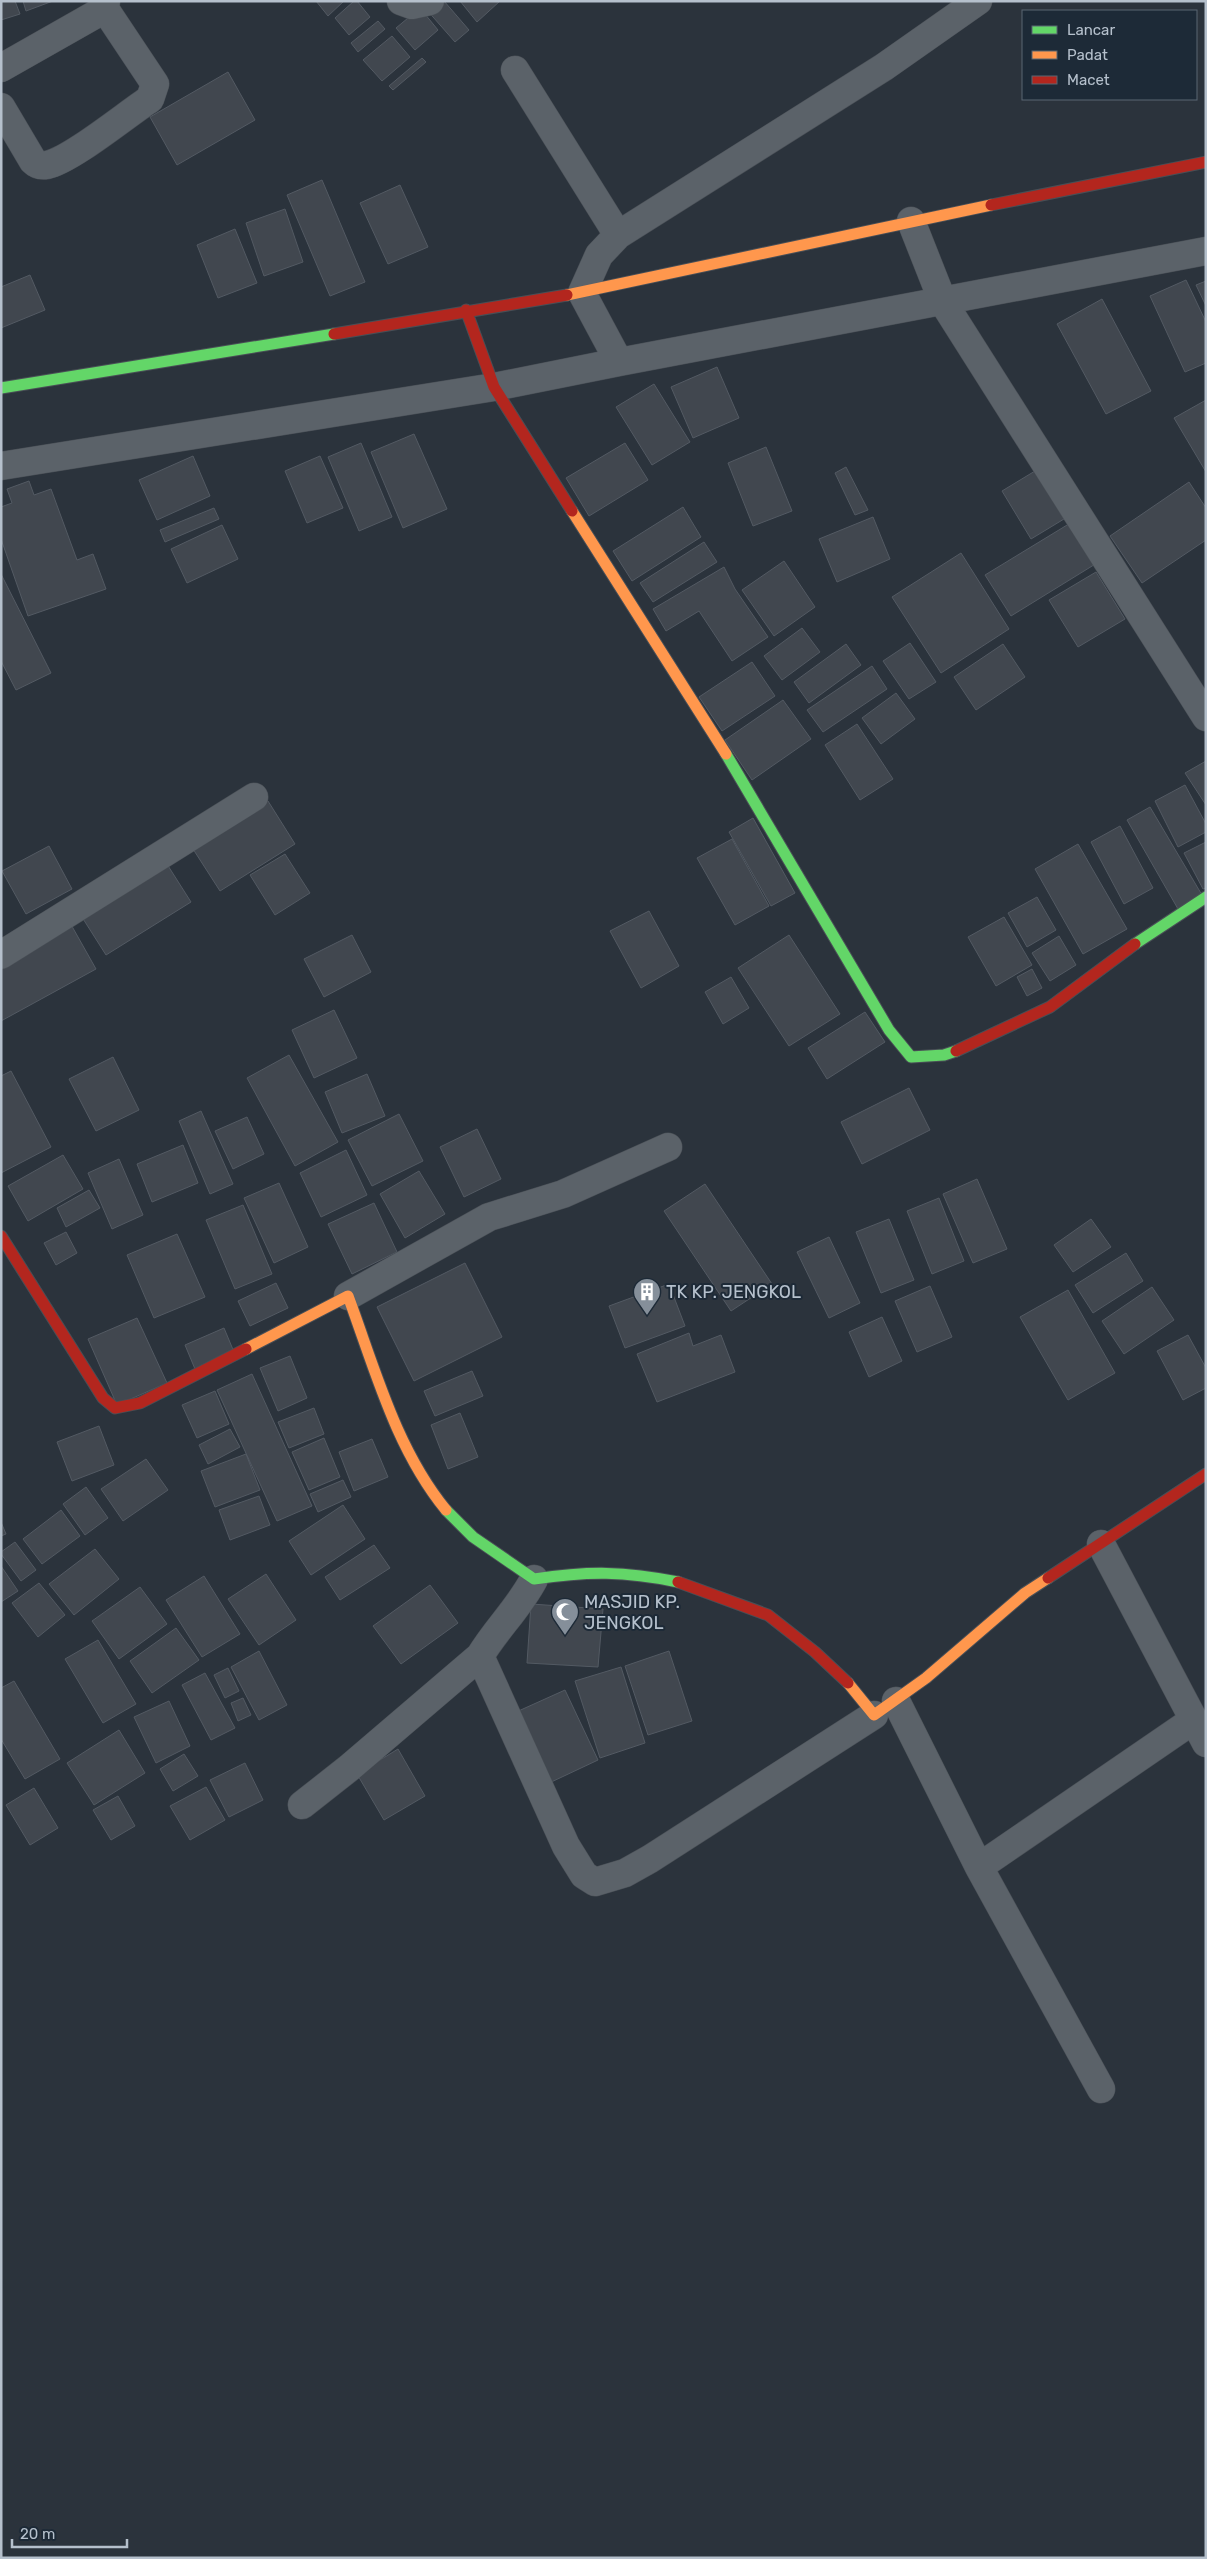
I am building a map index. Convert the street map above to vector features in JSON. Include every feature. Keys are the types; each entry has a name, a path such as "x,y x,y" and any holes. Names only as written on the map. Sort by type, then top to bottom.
{"street":[{"path":"401,1 412,5 430,1"},
{"path":"582,293 599,255 618,235 884,66 978,1"},
{"path":"1,68 105,5 155,84 150,98 66,156 47,165 37,165 32,161 1,107"},
{"path":"515,70 618,235"},
{"path":"1,388 466,310 582,293 912,221 1206,162"},
{"path":"912,221 943,302 1206,717"},
{"path":"1,466 494,387 1206,251"},
{"path":"582,293 619,362"},
{"path":"466,310 494,387 748,789 889,1030 911,1057 944,1055 968,1047 1050,1007 1134,945 1206,896"},
{"path":"1,955 254,797"},
{"path":"1,1236 103,1398 115,1408 140,1403 348,1296 489,1217 563,1194 668,1146"},
{"path":"348,1296 403,1442 432,1493 456,1523 534,1580 583,1572 639,1574 690,1584 768,1615 846,1681 885,1708 979,1867 1101,2089"},
{"path":"480,1656 566,1846 584,1875 595,1882 625,1873 650,1859 885,1708 1025,1594 1206,1474"},
{"path":"979,1867 1199,1732 1101,1544"},
{"path":"302,1804 349,1768 480,1656 488,1642 524,1598 534,1580"}],"building":[{"path":"1,1 15,1 20,14 1,20"},
{"path":"23,1 53,1 26,11"},
{"path":"316,1 344,1 328,16"},
{"path":"354,1 357,1 370,17 349,35 335,18"},
{"path":"435,1 444,1 469,30 455,42 426,9"},
{"path":"460,1 500,1 477,22"},
{"path":"420,8 438,30 415,50 396,28"},
{"path":"378,21 385,29 358,52 351,43"},
{"path":"392,36 410,57 382,81 363,60"},
{"path":"422,58 426,62 393,90 389,86"},
{"path":"228,72 255,120 177,165 150,117"},
{"path":"322,180 365,282 330,296 287,195"},
{"path":"400,185 428,247 388,264 360,203"},
{"path":"285,209 303,262 264,276 246,223"},
{"path":"235,229 257,283 218,298 197,245"},
{"path":"30,275 45,310 1,328 1,287"},
{"path":"1186,280 1206,322 1206,363 1185,372 1150,296"},
{"path":"1206,281 1206,306 1196,285"},
{"path":"1102,299 1151,391 1106,414 1057,324"},
{"path":"717,367 739,418 693,438 671,387"},
{"path":"654,384 690,442 652,465 616,407"},
{"path":"1206,400 1206,472 1174,418"},
{"path":"414,434 447,509 403,528 371,452"},
{"path":"361,443 392,517 359,531 328,457"},
{"path":"625,443 648,480 589,516 566,478"},
{"path":"766,447 792,511 753,526 728,463"},
{"path":"193,456 210,496 157,520 139,480"},
{"path":"320,456 343,508 307,523 285,471"},
{"path":"846,467 868,510 855,515 835,473"},
{"path":"1035,471 1064,519 1031,539 1002,491"},
{"path":"29,481 34,495 51,489 77,560 93,554 106,589 28,616 1,539 1,507 12,503 7,489"},
{"path":"1189,482 1206,508 1206,540 1142,583 1110,536"},
{"path":"683,507 701,537 632,581 613,551"},
{"path":"214,508 219,519 165,542 160,530"},
{"path":"873,517 890,559 837,582 819,539"},
{"path":"1072,522 1097,563 1011,616 985,575"},
{"path":"222,525 238,559 187,583 171,549"},
{"path":"704,542 717,562 653,602 640,583"},
{"path":"961,553 1009,629 941,673 892,597"},
{"path":"784,561 815,607 774,636 742,590"},
{"path":"724,567 735,589 768,637 732,661 699,611 666,631 653,609"},
{"path":"1096,572 1125,619 1078,647 1049,600"},
{"path":"1,574 51,673 16,690 1,661"},
{"path":"802,628 820,652 782,680 764,656"},
{"path":"910,643 936,682 909,699 883,661"},
{"path":"846,644 861,665 809,703 794,682"},
{"path":"1003,644 1025,677 976,710 954,677"},
{"path":"752,662 775,696 722,731 699,697"},
{"path":"872,666 887,689 823,732 807,710"},
{"path":"896,693 915,719 881,744 862,718"},
{"path":"783,700 811,739 752,780 725,740"},
{"path":"857,724 893,779 860,800 825,745"},
{"path":"1206,761 1206,805 1185,773"},
{"path":"1185,785 1206,824 1206,832 1178,847 1155,801"},
{"path":"268,801 295,844 220,891 193,849"},
{"path":"1150,807 1202,895 1178,909 1127,820"},
{"path":"753,818 795,893 771,906 729,832"},
{"path":"1120,826 1153,888 1124,904 1091,842"},
{"path":"732,839 769,906 735,925 697,858"},
{"path":"1206,842 1206,888 1203,889 1184,853"},
{"path":"1078,844 1127,929 1083,954 1035,869"},
{"path":"49,846 72,889 26,914 2,871"},
{"path":"285,854 310,893 275,915 250,875"},
{"path":"165,861 191,902 106,955 80,914"},
{"path":"1037,897 1056,930 1027,947 1008,913"},
{"path":"649,911 679,966 641,988 610,931"},
{"path":"1004,917 1032,965 996,986 968,937"},
{"path":"69,921 96,969 1,1021 1,959"},
{"path":"352,935 371,972 324,997 304,959"},
{"path":"789,935 840,1014 789,1046 738,968"},
{"path":"1059,936 1076,965 1050,981 1032,953"},
{"path":"1032,969 1042,988 1027,996 1017,977"},
{"path":"731,977 749,1008 723,1024 705,992"},
{"path":"334,1010 357,1058 314,1078 292,1030"},
{"path":"865,1012 885,1042 827,1079 808,1048"},
{"path":"289,1055 338,1142 295,1166 247,1078"},
{"path":"113,1057 139,1110 96,1131 69,1079"},
{"path":"11,1071 51,1147 1,1173 1,1076"},
{"path":"367,1074 385,1116 342,1133 325,1092"},
{"path":"909,1088 930,1130 862,1164 841,1122"},
{"path":"201,1111 233,1184 210,1194 179,1121"},
{"path":"399,1114 423,1161 372,1186 348,1140"},
{"path":"247,1117 264,1154 233,1169 215,1131"},
{"path":"477,1129 501,1179 464,1197 440,1147"},
{"path":"183,1145 198,1183 152,1202 137,1164"},
{"path":"346,1150 367,1195 321,1217 300,1173"},
{"path":"63,1155 83,1189 28,1221 8,1186"},
{"path":"119,1159 143,1215 112,1229 88,1173"},
{"path":"419,1171 445,1214 405,1238 380,1194"},
{"path":"977,1179 1007,1249 973,1263 943,1194"},
{"path":"279,1183 308,1247 274,1263 244,1198"},
{"path":"705,1184 772,1284 731,1311 664,1211"},
{"path":"89,1190 100,1208 66,1227 57,1208"},
{"path":"939,1198 964,1261 932,1274 907,1211"},
{"path":"374,1203 397,1252 352,1274 328,1224"},
{"path":"243,1205 272,1274 235,1289 206,1220"},
{"path":"889,1219 914,1280 881,1293 856,1232"},
{"path":"1091,1219 1111,1247 1073,1272 1054,1245"},
{"path":"66,1232 77,1253 56,1265 44,1243"},
{"path":"177,1234 205,1297 154,1318 127,1255"},
{"path":"829,1237 860,1303 829,1318 797,1252"},
{"path":"1126,1253 1143,1281 1093,1313 1075,1285"},
{"path":"465,1263 502,1337 414,1381 377,1307"},
{"path":"276,1283 288,1308 250,1326 238,1301"},
{"name":"TK KP. JENGKOL","path":"669,1284 685,1326 625,1348 609,1306"},
{"path":"930,1286 952,1337 917,1352 895,1301"},
{"path":"1152,1287 1174,1320 1124,1354 1102,1321"},
{"path":"1068,1290 1115,1373 1068,1400 1020,1317"},
{"path":"882,1317 902,1361 869,1377 849,1332"},
{"path":"137,1318 167,1383 117,1405 88,1339"},
{"path":"224,1328 234,1352 195,1369 185,1345"},
{"path":"689,1333 693,1346 721,1335 735,1372 657,1402 637,1354"},
{"path":"1188,1335 1206,1368 1206,1388 1183,1400 1157,1351"},
{"path":"290,1356 307,1398 278,1411 260,1368"},
{"path":"472,1371 483,1396 435,1416 424,1391"},
{"path":"252,1374 312,1506 277,1521 217,1390"},
{"path":"215,1391 229,1424 197,1438 182,1405"},
{"path":"314,1408 324,1434 289,1448 278,1422"},
{"path":"460,1413 478,1457 448,1469 431,1425"},
{"path":"99,1426 114,1465 72,1481 57,1442"},
{"path":"230,1429 240,1447 208,1464 199,1445"},
{"path":"324,1438 340,1477 309,1490 292,1452"},
{"path":"372,1439 388,1477 354,1491 339,1452"},
{"path":"246,1454 260,1490 215,1507 201,1471"},
{"path":"146,1459 168,1490 123,1521 101,1489"},
{"path":"343,1480 351,1497 318,1512 310,1494"},
{"path":"86,1487 108,1518 85,1535 63,1504"},
{"path":"259,1496 270,1525 230,1540 219,1510"},
{"path":"343,1505 365,1539 311,1575 289,1541"},
{"path":"61,1510 80,1536 42,1564 23,1539"},
{"path":"1,1522 6,1534 1,1536"},
{"path":"15,1542 36,1570 21,1581 1,1554 1,1552"},
{"path":"374,1545 390,1568 340,1600 325,1577"},
{"path":"95,1549 119,1579 74,1615 49,1584"},
{"path":"1,1566 18,1591 1,1602"},
{"path":"266,1574 296,1620 259,1645 228,1599"},
{"path":"204,1576 240,1634 202,1657 166,1600"},
{"path":"39,1583 65,1615 38,1637 12,1603"},
{"path":"430,1585 458,1623 401,1664 373,1626"},
{"path":"140,1587 167,1624 119,1659 92,1621"},
{"name":"MASJID KP. JENGKOL","path":"531,1604 603,1609 598,1667 527,1663"},
{"path":"176,1628 199,1660 152,1693 130,1661"},
{"path":"98,1640 136,1704 103,1723 65,1659"},
{"path":"259,1651 287,1705 259,1720 231,1667"},
{"path":"669,1651 692,1721 648,1735 625,1666"},
{"path":"621,1667 645,1743 600,1758 575,1681"},
{"path":"228,1668 239,1691 225,1698 214,1675"},
{"path":"205,1673 235,1728 211,1740 182,1685"},
{"path":"14,1681 60,1759 25,1779 1,1739 1,1688"},
{"path":"565,1690 598,1760 547,1784 514,1713"},
{"path":"243,1698 251,1715 238,1721 231,1703"},
{"path":"169,1701 190,1746 156,1763 134,1717"},
{"path":"119,1730 145,1773 94,1805 67,1763"},
{"path":"398,1749 425,1796 384,1820 357,1774"},
{"path":"184,1754 198,1776 173,1791 160,1769"},
{"path":"245,1763 263,1800 229,1817 210,1780"},
{"path":"206,1787 225,1820 190,1840 170,1806"},
{"path":"34,1788 58,1828 30,1845 6,1805"},
{"path":"118,1796 135,1826 111,1840 93,1810"}],"traffic: fast":[{"path":"1,388 334,334"},
{"path":"726,754 889,1030 911,1057 944,1055 956,1051"},
{"path":"1135,944 1206,897"},
{"path":"446,1510 473,1537 534,1579 606,1573 659,1578 678,1582"}],"traffic: slow":[{"path":"567,295 991,205"},
{"path":"572,511 726,754"},
{"path":"246,1349 348,1296 388,1408 400,1435 413,1461 446,1510"},
{"path":"848,1683 874,1715 926,1678 1025,1593 1048,1578"}],"traffic: jam":[{"path":"991,205 1206,162"},
{"path":"334,334 567,295"},
{"path":"466,310 494,387 572,511"},
{"path":"956,1051 1050,1007 1135,944"},
{"path":"1,1236 103,1398 115,1408 140,1403 246,1349"},
{"path":"1048,1578 1206,1474"},
{"path":"678,1582 768,1615 815,1652 848,1683"}],"place":[{"name":"TK KP. JENGKOL","path":"647,1316"},
{"name":"MASJID KP. JENGKOL","path":"565,1636"}]}
